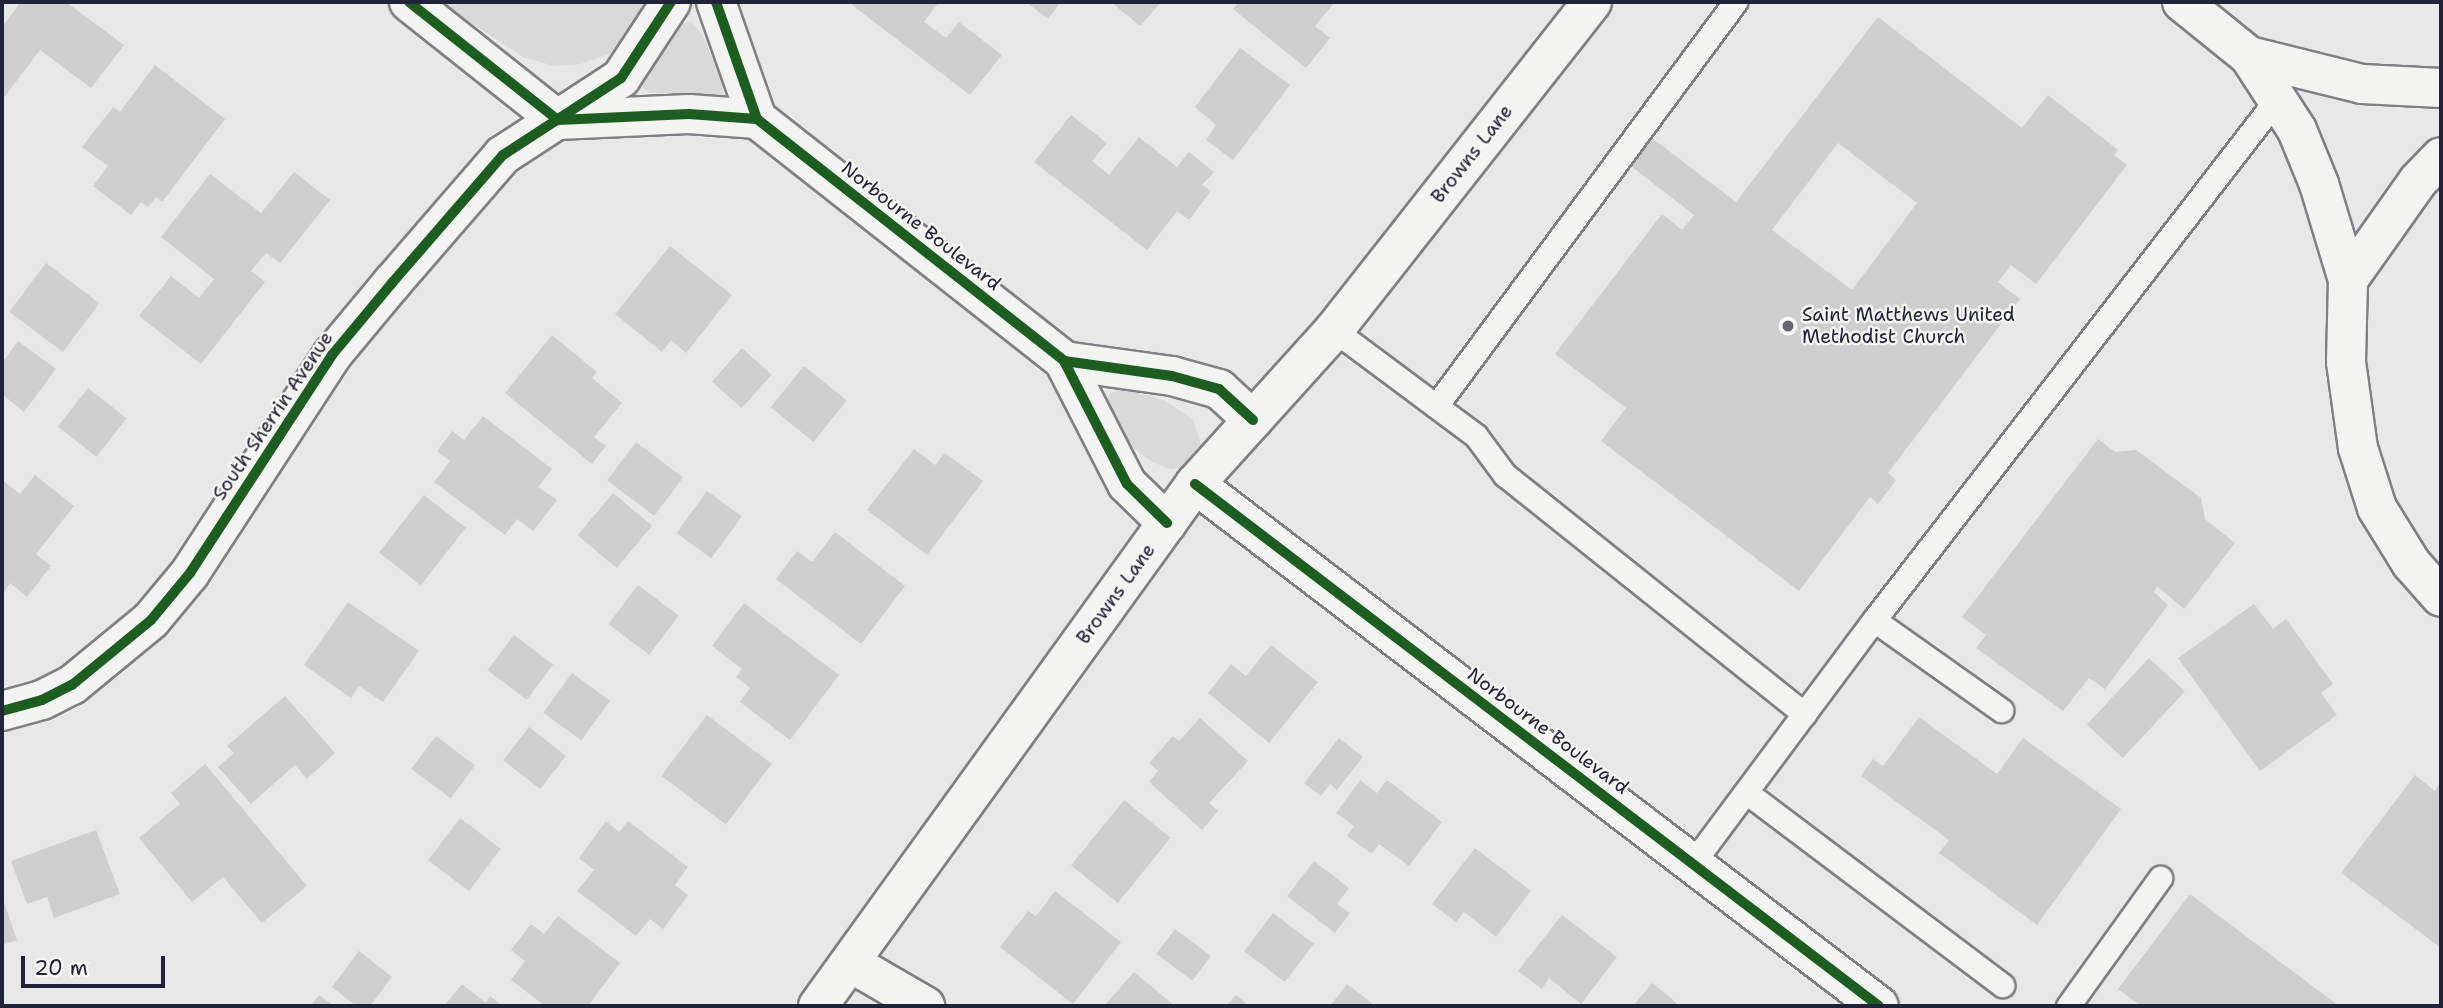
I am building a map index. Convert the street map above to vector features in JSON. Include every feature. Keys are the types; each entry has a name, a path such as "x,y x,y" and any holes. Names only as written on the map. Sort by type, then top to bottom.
{"street":[{"path":"409,2 558,120 689,114 757,120 716,2"},
{"name":"South Sherrin Avenue","path":"4,711 72,685 151,620 190,573 349,334 503,155 621,78 671,2"},
{"name":"Browns Lane","path":"818,1006 1195,484 1334,330 1592,2"},
{"path":"2182,2 2249,56 2297,130 2319,184 2348,280 2346,362 2358,448 2377,508 2411,563 2441,597"},
{"path":"2249,56 2362,84 2441,88"},
{"name":"Norbourne Boulevard","path":"757,120 1063,361 1127,484 1167,523"},
{"path":"2348,280 2418,181 2441,156"},
{"path":"1063,361 1172,376 1219,389 1253,420"},
{"name":"Norbourne Boulevard","path":"1195,484 1879,1006"},
{"path":"851,963 925,1006"}],"lane":[{"path":"1436,406 1735,2"},
{"path":"1692,864 1874,620 2277,99"},
{"path":"1334,330 1476,436 1505,475 1804,714"},
{"path":"1874,620 2001,710"},
{"path":"1746,792 2003,985"},
{"path":"2068,1006 2160,878"}],"shaded area":[{"path":"440,2 650,2 630,37 609,54 581,64 554,66 523,57"},
{"path":"691,21 702,34 722,82 723,97 650,92 643,88 641,80 678,25"},
{"path":"1122,389 1164,400 1193,420 1201,444 1182,467 1171,469 1152,462 1132,447 1106,404 1110,393"}],"building":[{"path":"21,2 66,2 124,45 91,88 40,50 2,100 2,27"},
{"path":"854,2 939,2 924,22 946,38 959,22 1002,55 970,95 852,5"},
{"path":"1026,2 1061,2 1048,19"},
{"path":"1111,2 1161,2 1140,26"},
{"path":"1239,2 1335,2 1315,26 1330,38 1306,68 1233,9"},
{"name":"Saint Matthews United Methodist Church","path":"1878,17 2022,128 2048,95 2118,150 2114,155 2127,165 2036,284 2011,265 1998,282 2020,299 1888,473 1896,480 1878,504 1870,497 1799,591 1601,441 1626,408 1555,354 1662,214 1682,230 1694,215 1631,166 1652,138 1736,202","holes":["1838,143 1917,203 1852,290 1772,230"]},
{"path":"1240,48 1290,85 1233,160 1206,140 1216,125 1195,107"},
{"path":"155,65 225,119 162,202 156,197 148,207 141,202 131,215 93,186 108,166 82,147 113,107 120,112"},
{"path":"1071,115 1107,143 1092,161 1109,175 1139,137 1177,167 1189,152 1214,172 1202,185 1211,191 1189,220 1177,211 1147,250 1034,162"},
{"path":"294,172 330,200 280,263 266,253 251,271 265,282 201,364 139,316 171,276 199,298 214,279 161,237 210,174 261,213"},
{"path":"670,246 732,295 686,353 671,340 662,352 615,314"},
{"path":"46,263 100,303 63,352 9,312"},
{"path":"552,335 597,372 592,378 622,403 594,437 606,446 592,464 505,393"},
{"path":"18,341 56,369 24,412 2,394 2,363"},
{"path":"742,348 772,375 742,408 712,381"},
{"path":"804,366 847,401 813,442 771,407"},
{"path":"88,388 127,418 96,457 58,427"},
{"path":"483,416 552,469 538,487 557,500 533,531 517,519 505,535 434,482 450,461 437,451 452,431 464,440"},
{"path":"2098,439 2115,452 2136,450 2201,498 2205,519 2235,543 2184,609 2157,586 2154,592 2168,605 2105,689 2089,678 2063,711 1976,648 1986,635 1962,617"},
{"path":"636,442 683,478 654,516 607,480"},
{"path":"914,449 935,465 945,453 983,481 927,555 867,510"},
{"path":"35,475 74,506 36,554 51,566 27,597 10,583 2,595 2,480 20,494"},
{"path":"707,491 742,516 711,558 676,533"},
{"path":"613,493 652,526 617,568 578,535"},
{"path":"424,495 466,528 421,585 379,553"},
{"path":"835,532 905,586 861,644 776,579 797,551 812,562"},
{"path":"638,585 679,616 649,655 609,624"},
{"path":"348,602 419,651 383,702 359,686 351,698 304,665"},
{"path":"744,603 839,675 790,740 740,702 750,688 736,677 742,669 712,646"},
{"path":"2254,604 2273,629 2286,619 2333,684 2321,693 2337,715 2260,771 2178,658"},
{"path":"514,635 553,664 527,700 488,670"},
{"path":"1271,645 1318,682 1269,743 1208,693 1231,664 1246,676"},
{"path":"2149,658 2185,691 2123,758 2087,725"},
{"path":"572,673 610,701 581,740 543,713"},
{"path":"285,696 335,753 307,779 295,765 251,804 218,767 234,753 227,746"},
{"path":"707,715 772,764 726,824 661,776"},
{"path":"1919,717 1997,774 2023,738 2121,809 2037,925 1939,853 1949,840 1861,776 1873,759 1883,766"},
{"path":"1200,718 1248,761 1209,803 1218,811 1202,830 1149,782 1158,771 1149,763 1173,736 1179,741"},
{"path":"529,727 566,756 540,789 503,760"},
{"path":"436,736 475,765 450,798 411,769"},
{"path":"1339,738 1363,757 1337,790 1330,784 1321,796 1304,783"},
{"path":"205,764 307,886 262,923 223,877 192,902 139,838 180,804 171,793"},
{"path":"2415,775 2435,791 2441,781 2441,948 2341,873"},
{"path":"1360,780 1377,793 1387,780 1442,822 1409,866 1379,844 1372,854 1347,836 1354,826 1336,813"},
{"path":"1124,800 1171,838 1118,903 1071,865"},
{"path":"460,818 501,849 469,891 428,860"},
{"path":"606,821 619,832 628,821 688,867 675,885 688,895 663,929 650,919 636,936 577,891 594,870 579,858"},
{"path":"96,830 120,894 54,918 47,897 27,904 11,861"},
{"path":"1475,848 1531,891 1496,937 1464,912 1456,922 1432,904"},
{"path":"1314,861 1349,888 1337,904 1350,913 1335,933 1287,896"},
{"path":"1055,891 1121,942 1073,1004 1000,947 1028,911 1036,916"},
{"path":"2190,894 2339,1006 2141,1006 2118,989"},
{"path":"2,896 17,940 2,945"},
{"path":"1273,913 1314,944 1285,982 1244,951"},
{"path":"1562,915 1617,957 1581,1004 1549,978 1542,989 1518,971"},
{"path":"558,916 620,963 588,1006 545,1006 511,980 525,961 511,950 531,924 544,934"},
{"path":"1175,929 1211,956 1192,981 1156,954"},
{"path":"359,951 392,977 370,1006 356,1006 332,987"},
{"path":"1134,972 1175,1006 1104,1006"},
{"path":"1652,983 1671,998 1679,1006 1633,1006"},
{"path":"462,984 486,1003 490,996 503,1006 444,1006"},
{"path":"1347,984 1368,1000 1375,1006 1330,1006"},
{"path":"319,995 334,1006 311,1006"},
{"path":"1236,995 1249,1006 1226,1006"}],"cycle path":[{"path":"409,2 558,120 689,114 757,119"},
{"path":"2,711 42,700 72,685 151,620 190,573 332,355 392,283 503,155 621,78 671,2"},
{"path":"716,2 757,119 1064,361 1127,484 1167,523"},
{"path":"1064,361 1172,376 1219,389 1253,420"},
{"path":"1195,484 1879,1006"}],"place":[{"name":"Saint Matthews United Methodist Church","path":"1788,326"}]}
